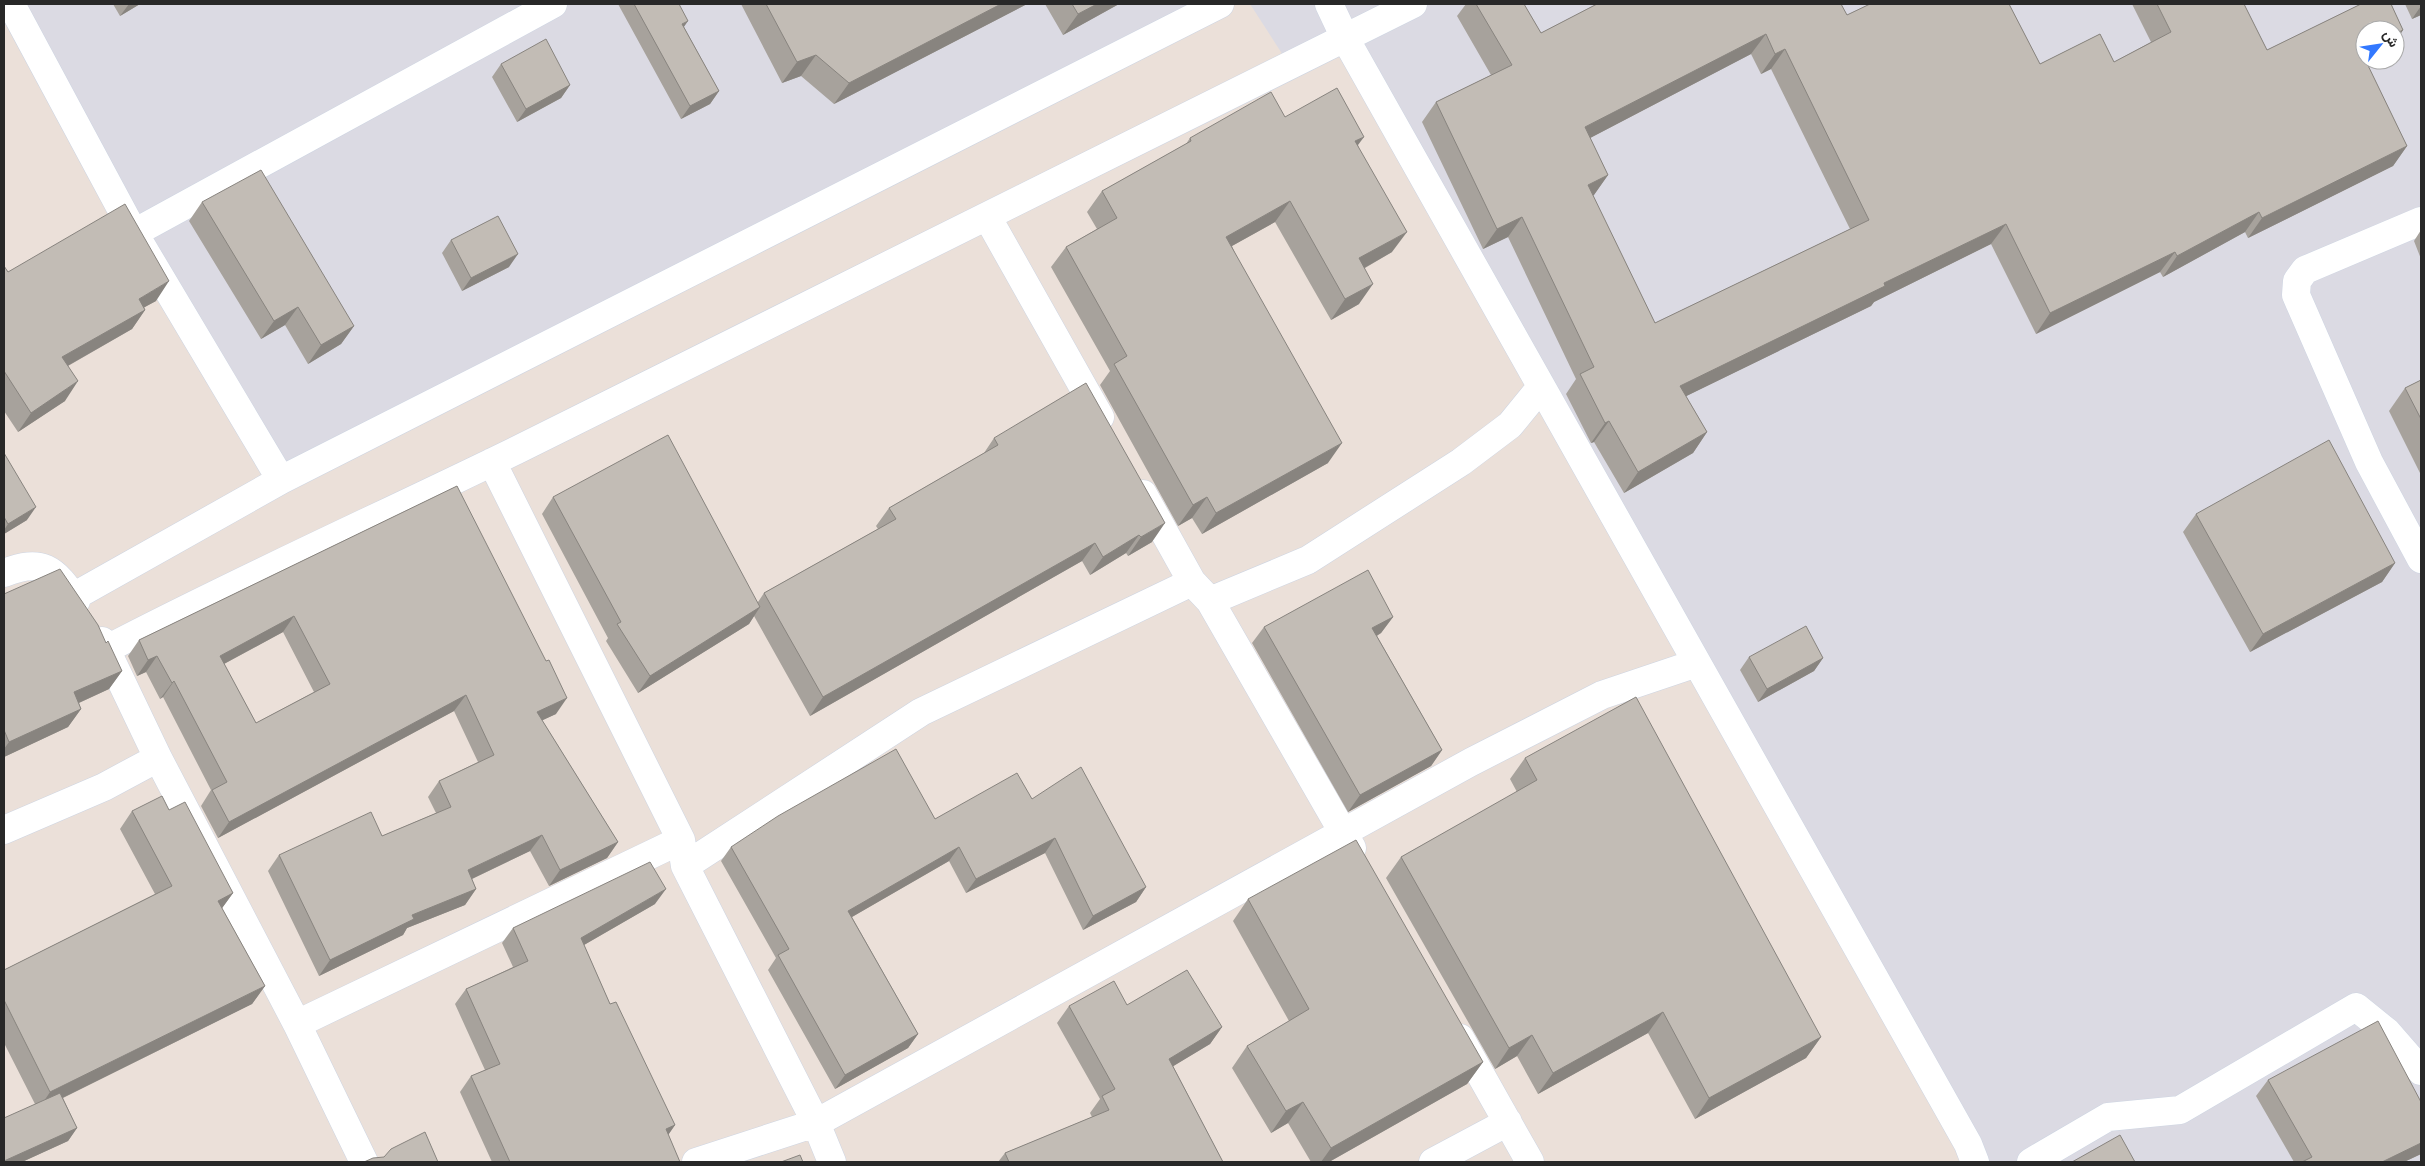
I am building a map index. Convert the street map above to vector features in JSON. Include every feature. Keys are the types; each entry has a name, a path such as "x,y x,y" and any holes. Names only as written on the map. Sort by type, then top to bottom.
{"street":[{"path":"11,4 134,233 281,480"},
{"path":"134,233 553,4"},
{"path":"73,597 281,480 1220,4"},
{"path":"1329,4 1345,38 1968,1144 1975,1162"},
{"path":"108,649 252,575 492,462 988,218 1413,4"},
{"path":"988,218 1110,434"},
{"path":"2421,221 2305,270 2298,281 2296,295 2369,462 2421,559"},
{"path":"685,866 921,712 1201,591 1308,560 1461,462 1510,425 1541,387"},
{"path":"492,462 681,840 685,866 816,1123 832,1162"},
{"path":"1129,469 1363,867"},
{"path":"4,573 25,565 44,568 57,575 108,649 158,758 297,1024 364,1162"},
{"path":"696,1162 816,1123 1471,762 1602,695 1697,663"},
{"path":"4,830 104,786 158,758"},
{"path":"297,1024 681,840"},
{"path":"2031,1162 2114,1128 2180,1110 2356,1007 2387,1032 2421,1071"},
{"path":"1450,1020 1530,1162"},
{"path":"1433,1162 1508,1122"}],"shaded area":[{"path":"7,4 1220,4 281,480"},
{"path":"1250,4 2421,4 2421,1162 1975,1162 1345,39 1290,66"}],"building":[{"path":"634,4 679,4 688,21 682,24 719,91 690,106"},
{"path":"766,4 1001,4 849,83 816,55 797,62"},
{"path":"1072,4 1097,4 1078,14"},
{"path":"1476,4 1524,4 1541,33 1597,4 1841,4 1847,15 1870,4 2009,4 2040,64 2100,34 2114,62 2171,32 2157,4 2244,4 2267,50 2361,4 2391,4 2398,20 2355,20 2355,70 2370,70 2407,146 2262,218 2259,212 2177,256 2175,252 2050,313 2006,224 1884,283 1885,286 1680,386 1707,432 1638,472 1609,421 1605,423 1580,374 1594,367 1522,217 1497,229 1436,102 1512,65","holes":["1766,34 1775,54 1785,49 1869,220 1655,323 1588,185 1608,175 1585,127"]},
{"path":"546,39 570,85 526,109 501,64"},
{"path":"1337,88 1364,137 1355,141 1407,232 1359,258 1373,284 1345,299 1290,201 1226,237 1342,443 1216,513 1207,497 1193,505 1114,364 1127,356 1066,247 1117,218 1102,191 1191,141 1190,138 1271,92 1285,117"},
{"path":"261,170 354,326 321,345 298,307 274,321 202,202"},
{"path":"125,204 169,281 139,299 145,310 62,357 78,381 31,413 4,371 4,266 8,272"},
{"path":"498,216 518,254 471,278 451,240"},
{"path":"2421,380 2421,419 2405,388"},
{"path":"1086,383 1165,523 1141,537 1139,535 1103,557 1095,543 823,697 764,593 896,519 889,508 998,445 994,438"},
{"path":"668,435 760,607 650,676 617,624 621,622 553,497"},
{"path":"2329,440 2395,563 2263,634 2196,514"},
{"path":"4,453 36,507 8,524 4,517"},
{"path":"457,486 546,661 549,660 567,698 537,712 618,842 560,870 542,835 468,870 476,889 412,915 414,919 330,960 279,855 371,812 382,836 451,807 439,781 494,755 466,695 229,822 212,790 227,782 174,681 172,683 157,656 148,660 139,640","holes":["294,616 330,684 256,723 220,656"]},
{"path":"60,569 98,625 106,643 108,641 122,671 74,692 81,709 9,742 4,730 4,594"},
{"path":"1368,570 1393,617 1372,628 1442,750 1360,795 1264,627"},
{"path":"1806,626 1823,658 1767,689 1749,657"},
{"path":"1636,697 1821,1037 1709,1098 1663,1012 1553,1073 1532,1035 1509,1048 1401,857 1537,780 1525,758"},
{"path":"896,749 935,819 1017,773 1032,799 1081,767 1146,887 1093,916 1055,838 976,879 959,847 848,911 918,1034 845,1075 778,955 789,949 731,847 778,816"},
{"path":"162,796 169,810 185,802 233,893 218,901 265,986 50,1092 4,1000 4,970 172,886 132,811"},
{"path":"1356,840 1483,1062 1331,1148 1303,1102 1286,1111 1247,1046 1309,1009 1248,899"},
{"path":"650,862 666,889 581,938 610,1004 616,1002 675,1125 666,1129 680,1162 510,1162 471,1076 500,1064 466,989 528,961 513,928"},
{"path":"1187,970 1222,1027 1169,1059 1223,1162 1009,1162 1005,1153 1109,1110 1102,1096 1115,1089 1069,1006 1114,981 1127,1005"},
{"path":"2378,1021 2421,1102 2421,1143 2382,1162 2302,1162 2312,1157 2268,1080"},
{"path":"60,1093 77,1128 4,1161 4,1118"},
{"path":"425,1132 438,1162 364,1162 373,1158 384,1157 391,1149"},
{"path":"2120,1135 2135,1162 2072,1162"},
{"path":"800,1155 803,1162 781,1162"}]}
